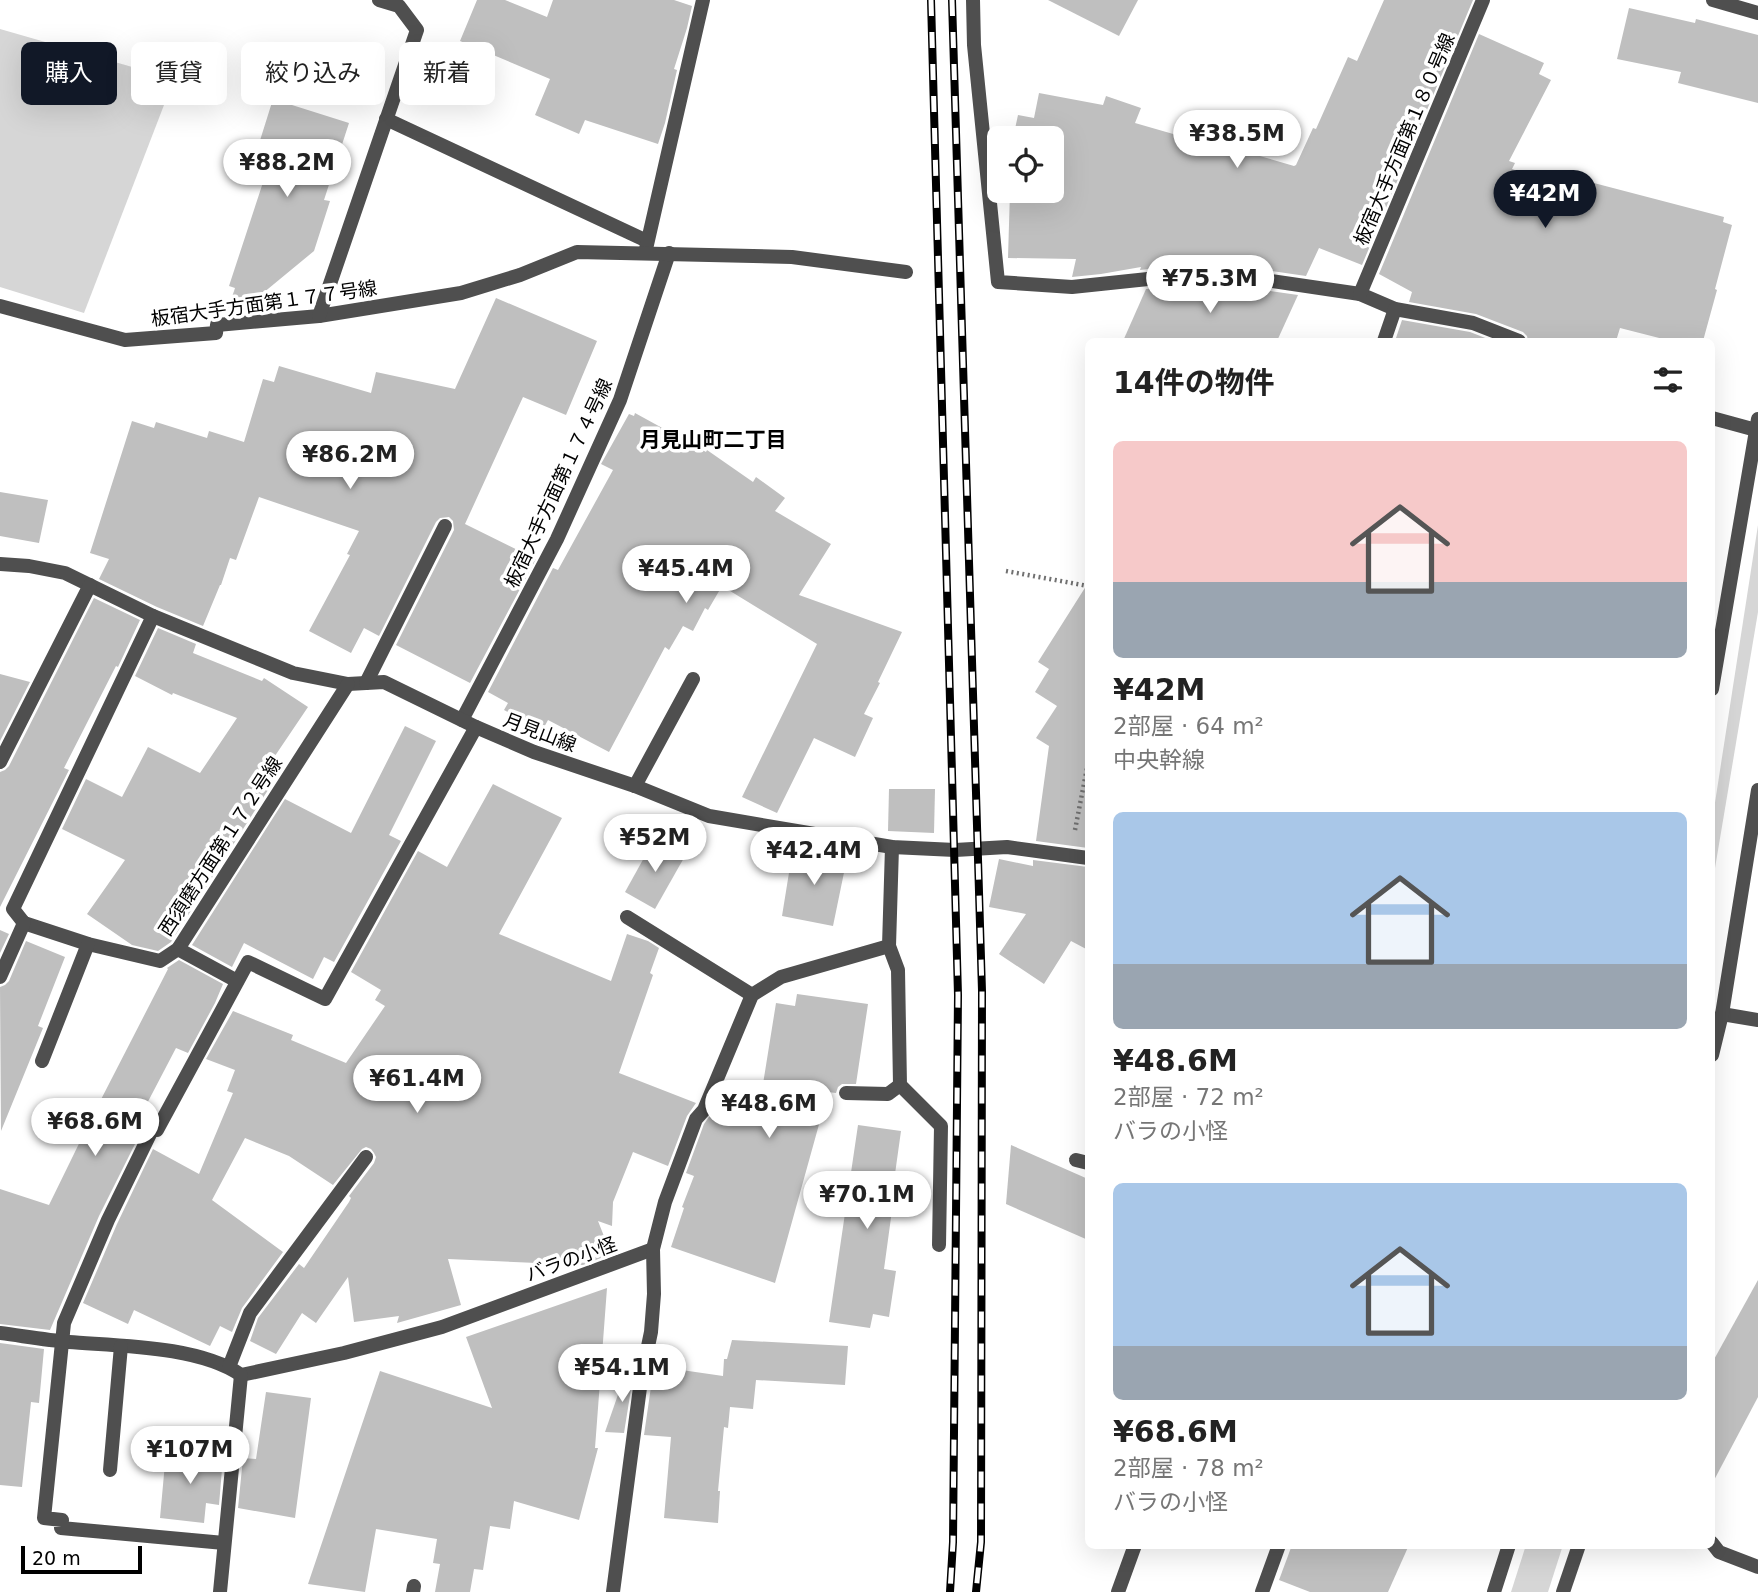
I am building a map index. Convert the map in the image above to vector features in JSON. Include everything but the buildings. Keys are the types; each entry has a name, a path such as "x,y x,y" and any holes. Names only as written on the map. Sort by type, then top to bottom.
{"street":[{"path":"319,316 417,30 399,6 379,0"},
{"path":"386,119 646,248 703,0"},
{"path":"973,0 974,45 998,282 1072,287 1167,277 1231,275 1360,294 1395,309 1473,323 1511,338"},
{"name":"板宿大手方面第１８０号線","path":"1360,294 1483,0"},
{"path":"1713,0 1758,13"},
{"name":"板宿大手方面第１７７号線","path":"0,306 125,340 216,333 217,326 319,316 461,293 520,275 578,251 646,248 669,253 792,257 906,272"},
{"name":"板宿大手方面第１７４号線","path":"462,720 557,539 620,400 669,253"},
{"path":"1385,338 1395,309"},
{"path":"1715,418 1757,425 1715,671"},
{"path":"366,683 445,526"},
{"name":"月見山線","path":"0,564 65,573 153,616 293,673 348,684 384,682 534,752 635,786 709,816 892,847 955,850 1007,847 1085,858"},
{"path":"0,762 90,585"},
{"path":"0,977 24,923 13,909 153,616"},
{"path":"635,786 693,679"},
{"name":"西須磨方面第１７２号線","path":"24,923 88,944 160,961 178,949 348,684"},
{"path":"224,1543 61,1528 62,1520 44,1518 64,1323 108,1220 152,1130 157,1130 248,962 325,999 476,727"},
{"path":"1758,790 1717,1012 1758,1020"},
{"path":"892,847 889,946 898,970 900,1085 941,1126 939,1245"},
{"path":"626,918 752,995"},
{"path":"42,1061 88,944"},
{"path":"613,1592 641,1380 651,1332 653,1249 665,1202 696,1119 704,1110 752,995 781,977 889,946"},
{"path":"178,949 237,981"},
{"path":"846,1093 888,1094 900,1085"},
{"path":"220,1592 235,1371 250,1314 366,1157"},
{"name":"バラの小怪","path":"0,1333 176,1351 235,1371 344,1353 442,1327 653,1249"},
{"path":"110,1471 121,1346"},
{"path":"1715,1547 1719,1552 1758,1567"},
{"path":"1118,1592 1134,1549"},
{"path":"1262,1592 1278,1549"},
{"path":"1494,1592 1508,1549"},
{"path":"1563,1592 1578,1549"}],"path":[{"path":"1006,571 1085,585"},
{"path":"1070,855 1085,778"}],"shaded area":[{"path":"0,29 45,42 21,42 21,105 117,105 117,63 131,67 131,105 164,105 84,313 0,287"},
{"path":"1758,525 1758,612 1715,868 1715,803"},
{"path":"1525,1549 1562,1549 1548,1592 1511,1592"}],"railway":[{"path":"931,0 958,995 953,1542 950,1592"},
{"path":"952,0 982,991 981,1542 976,1592"}],"district":[{"name":"月見山町二丁目","path":"713,440"}]}
